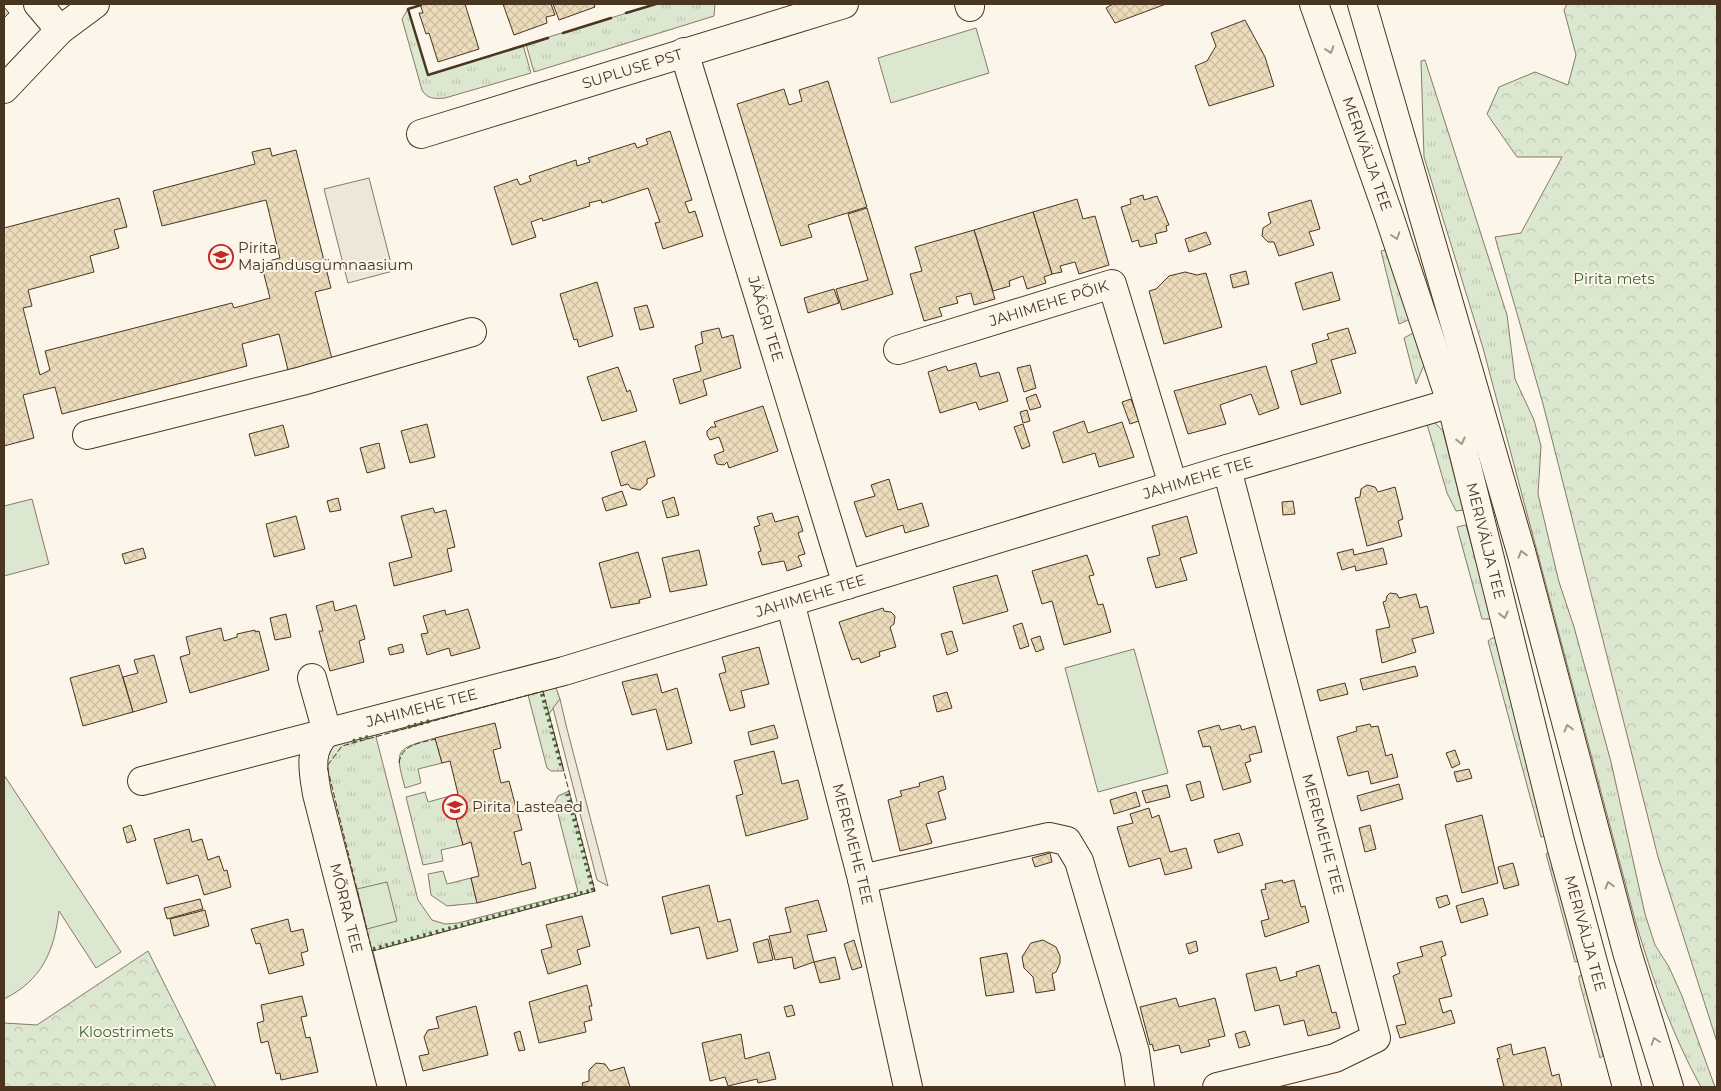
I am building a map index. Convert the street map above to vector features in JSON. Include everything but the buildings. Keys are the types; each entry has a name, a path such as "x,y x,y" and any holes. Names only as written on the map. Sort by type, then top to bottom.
{"street":[{"path":"38,4 60,30"},
{"path":"4,89 60,30 94,4"},
{"name":"SUPLUSE PST","path":"421,134 843,4"},
{"name":"MERIVÄLJA TEE","path":"1314,4 1388,213 1464,399 1522,554 1626,952 1670,1087"},
{"name":"MERIVÄLJA TEE","path":"1362,4 1464,399 1561,845 1627,1087"},
{"name":"JÄÄGRI TEE","path":"684,52 847,585"},
{"name":"JAHIMEHE PÕIK","path":"898,350 1112,284 1174,485"},
{"path":"87,436 302,382 472,332"},
{"name":"JAHIMEHE TEE","path":"142,781 564,671 1174,485 1464,399"},
{"name":"MEREMEHE TEE","path":"1217,1087 1335,1058 1376,1038 1227,469"},
{"name":"MEREMEHE TEE","path":"790,602 862,879 908,1087"},
{"path":"312,678 327,732"},
{"name":"MÕRRA TEE","path":"327,732 320,739 313,757 317,794 392,1087"},
{"path":"862,879 1048,837 1067,841 1082,870 1135,1052 1140,1087"}],"green space":[{"path":"656,4 715,4 714,16 534,72 526,44"},
{"name":"Pirita mets","path":"1567,4 1717,4 1717,1042 1658,857 1543,404 1495,237 1521,233 1562,157 1517,157 1487,114 1499,87 1535,72 1568,85 1576,55 1564,10"},
{"path":"408,9 428,75 523,45 531,73 445,98 429,97 422,90 402,19"},
{"path":"976,28 989,73 891,103 878,58"},
{"path":"1425,60 1507,315 1515,379 1534,420 1541,446 1538,494 1559,582 1574,627 1611,762 1645,914 1655,945 1669,967 1682,996 1715,1087 1701,1087 1690,1066 1664,1005 1635,920 1483,348 1424,157 1421,61"},
{"path":"1385,250 1410,319 1399,324 1381,251"},
{"path":"1415,332 1424,365 1416,384 1404,338"},
{"path":"1434,422 1443,431 1463,510 1456,511 1447,493 1427,424"},
{"path":"32,499 49,564 4,576 4,506"},
{"path":"1466,525 1492,619 1482,619 1457,527"},
{"path":"1492,638 1498,638 1549,835 1541,837 1488,641"},
{"path":"1134,649 1168,773 1098,792 1065,668"},
{"path":"544,685 556,688 560,699 549,714 564,771 551,771 547,768 528,695 392,732 391,729"},
{"path":"378,733 376,737 418,900 432,920 445,924 458,923 578,892 555,802 558,796 569,791 595,891 373,951 391,1026 386,1027 333,832 325,757 335,742"},
{"path":"435,738 442,763 418,769 421,783 405,788 399,758 401,752 412,745"},
{"path":"4,775 121,952 96,968 59,911 54,939 44,963 28,983 4,999"},
{"path":"425,792 428,802 450,796 463,845 441,850 443,861 423,865 406,797"},
{"path":"1550,851 1581,961 1575,962 1546,854"},
{"path":"443,871 447,884 471,878 477,903 447,906 431,895 428,874"},
{"path":"387,882 397,921 367,929 357,889"},
{"name":"Kloostrimets","path":"148,951 216,1087 4,1087 4,1023 37,1025"},
{"path":"1587,975 1603,1056 1600,1058 1579,980 1579,976"}],"shaded area":[{"path":"369,178 393,271 348,283 324,189"},
{"path":"560,699 608,886 597,880 553,708"}],"hedge":[{"path":"542,694 562,769"},
{"path":"408,727 433,720"},
{"path":"353,741 372,736"},
{"path":"373,949 593,890 567,793"}],"fence":[{"path":"543,691 595,891 372,951 327,766 342,746 543,691"},
{"path":"399,763 408,748 418,743 436,739"}],"wall":[{"path":"626,13 656,4"},
{"path":"421,5 408,9 428,75 548,38"},
{"path":"563,33 611,18"}],"place":[{"name":"Pirita Majandusgümnaasium","path":"221,257"},
{"name":"Pirita Lasteaed","path":"455,807"}]}
